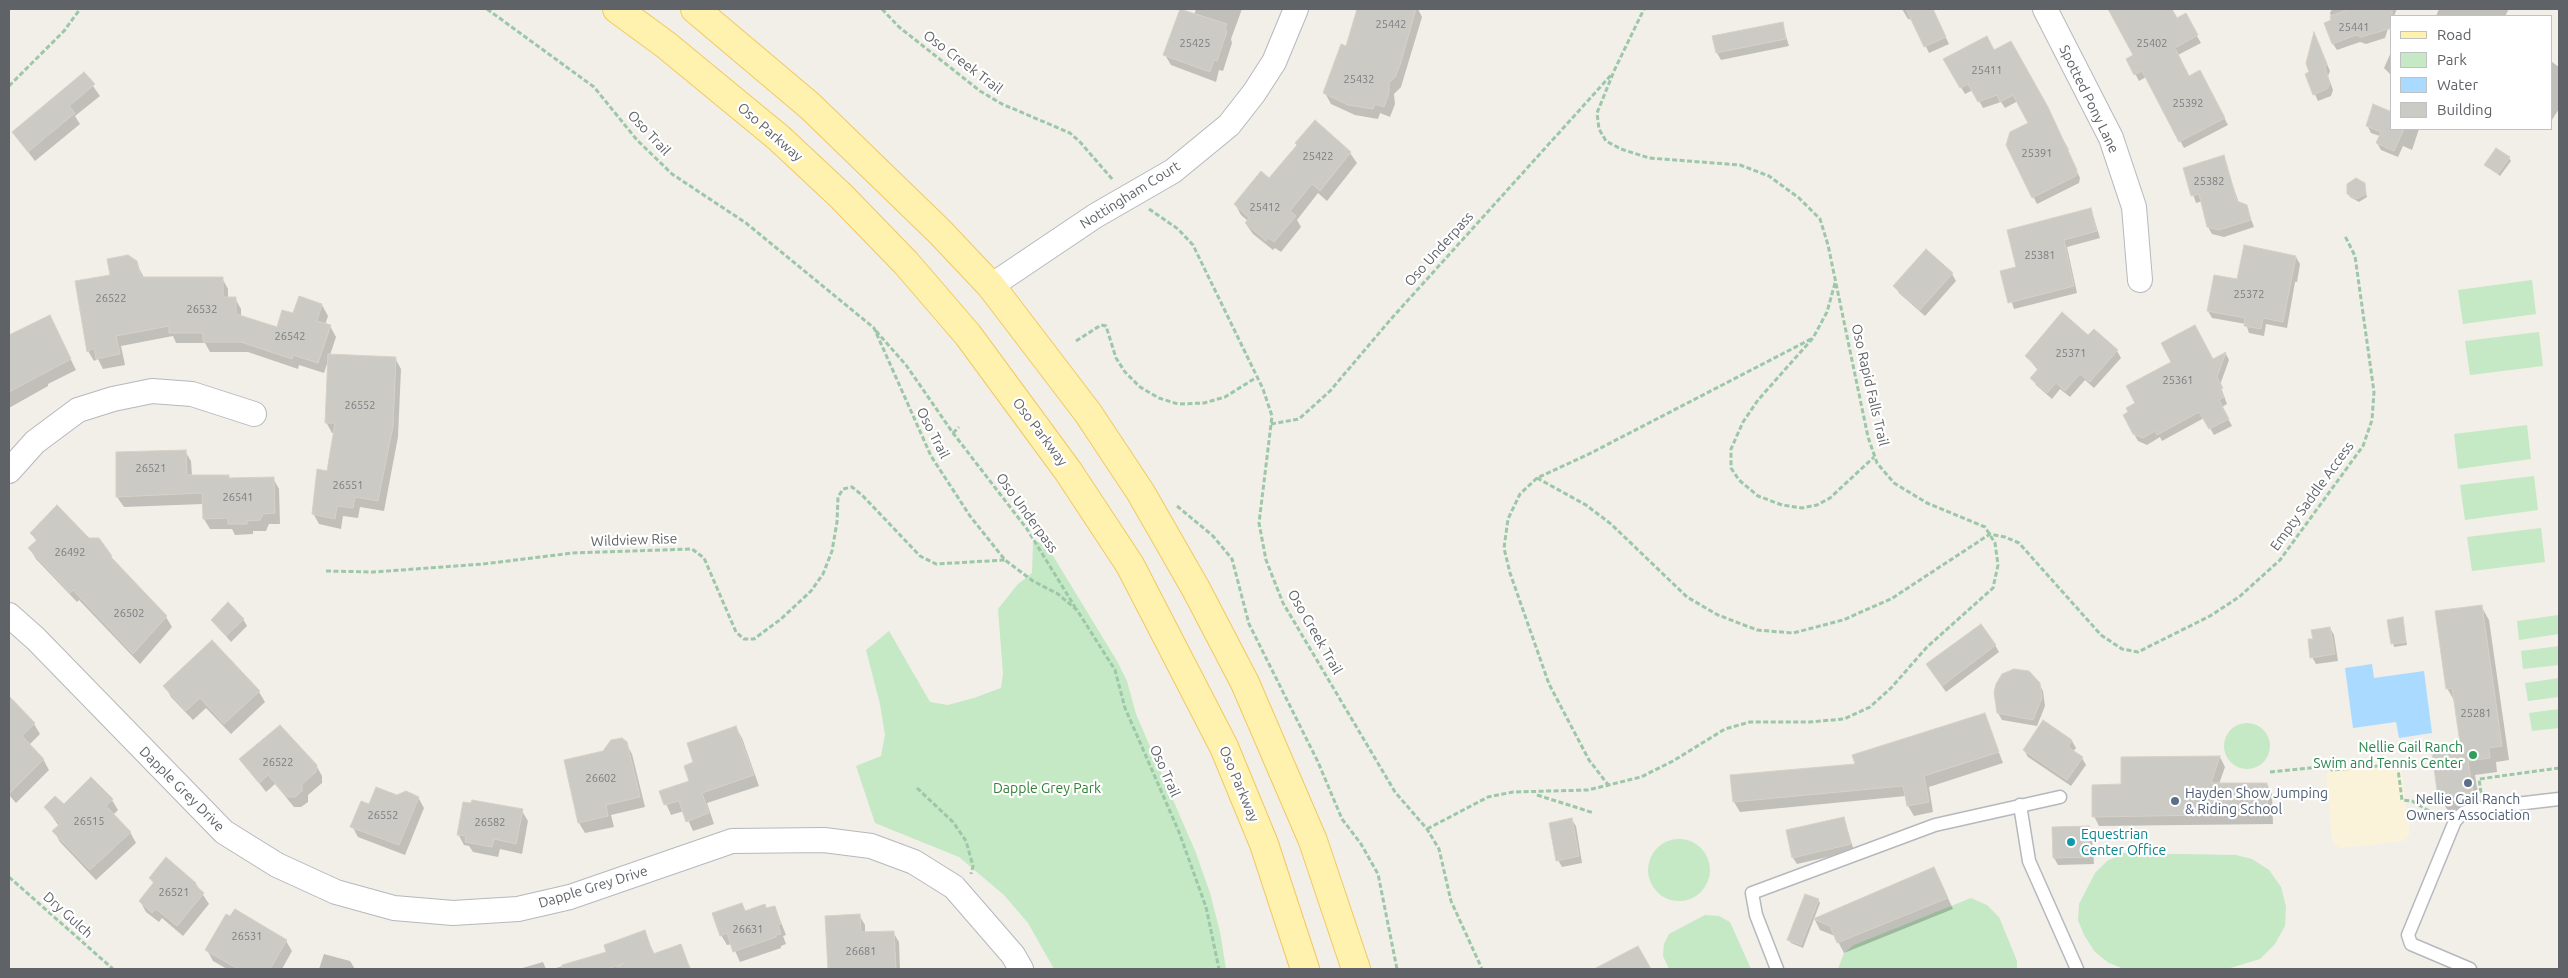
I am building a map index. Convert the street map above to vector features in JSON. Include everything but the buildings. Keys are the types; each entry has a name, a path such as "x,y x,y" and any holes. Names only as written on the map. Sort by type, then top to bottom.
{"main road":[{"name":"Oso Parkway","path":"617,9 666,45 779,138 841,196 906,263 968,335 1068,471 1130,565 1224,747 1264,844 1305,969"},
{"path":"695,9 810,106 885,178 992,286 1088,413 1141,493 1196,589 1241,674 1281,762 1313,841 1356,969"}],"street":[{"name":"Nottingham Court","path":"992,286 1095,216 1173,171 1229,124 1254,93 1274,62 1296,9"},
{"name":"Spotted Pony Lane","path":"2045,9 2111,138 2134,207 2140,280"},
{"path":"9,471 35,442 78,410 114,398 152,391 192,394 254,414"},
{"name":"Dapple Grey Drive","path":"9,615 36,640 224,832 277,865 336,892 394,908 453,913 518,909 570,897 732,841 775,839 824,840 871,846 914,862 954,887 1013,955 1021,969"}],"lane":[{"path":"1777,969 1756,915 1752,893 1936,825 2060,797"},
{"path":"2470,969 2411,944 2408,934 2455,821 2463,813 2473,809 2559,799"},
{"path":"2020,805 2029,862 2077,969"}],"path":[{"path":"9,86 64,31 80,9"},
{"name":"Oso Trail","path":"486,9 594,87 637,140 672,174 746,223 874,328 931,456 970,516 1005,560 1032,581 1058,594 1077,610 1115,670 1125,708 1179,832 1206,907 1218,969"},
{"name":"Oso Creek Trail","path":"882,9 899,27 980,92 1002,104 1070,133 1080,142 1107,175"},
{"name":"Oso Rapid Falls Trail","path":"1644,9 1614,71 1598,113 1599,129 1606,141 1621,150 1649,158 1740,165 1769,176 1799,198 1820,220 1828,244 1868,437 1876,463 1894,483 1927,504 1986,527 1990,534"},
{"name":"Oso Underpass","path":"1271,424 1299,419 1330,391 1391,319 1614,71"},
{"name":"Oso Creek Trail","path":"1155,214 1178,229 1193,245 1256,377 1272,416 1259,523 1266,560 1282,603 1395,792 1427,829 1440,849 1451,901 1482,969"},
{"name":"Empty Saddle Access","path":"1990,534 2005,536 2019,542 2101,635 2122,649 2138,652 2210,616 2239,597 2280,560 2363,446 2372,420 2374,392 2355,256 2344,236"},
{"path":"1836,282 1827,312 1813,338 1758,400 1743,422 1731,449 1731,468 1739,480 1758,496 1782,505 1802,508 1817,505 1830,498 1874,457"},
{"path":"1076,340 1101,325 1106,326 1116,358 1125,372 1140,387 1159,398 1178,404 1204,403 1225,397 1256,377"},
{"name":"Oso Underpass","path":"874,328 906,365 954,433 1027,529 1077,610"},
{"path":"1610,786 1590,760 1549,684 1510,573 1504,548 1508,519 1520,494 1538,478 1589,454 1813,338"},
{"path":"954,433 959,427"},
{"path":"1427,829 1488,797 1513,792 1534,794 1610,786 1641,777 1725,729 1750,722 1809,722 1844,719 1870,707 1891,688 1928,647 1993,588 1998,566 1995,543 1990,534 1890,600 1851,616 1793,633 1756,630 1718,615 1687,597 1611,524 1586,505 1538,478"},
{"name":"Wildview Rise","path":"326,571 374,572 483,564 573,553 692,549 704,558 736,632 744,639 754,639 781,619 811,591 823,574 833,544 838,497 843,489 852,488 862,495 920,556 936,564 1005,560"},
{"path":"1141,493 1180,507 1213,536 1232,559 1248,624 1318,762 1342,819 1361,844 1378,874 1397,969"},
{"path":"2270,772 2329,766 2332,770 2390,765 2398,769 2402,800 2412,801 2441,819 2443,813"},
{"path":"2473,796 2481,794 2479,780 2559,768"},
{"path":"917,788 954,822 966,841 973,866 965,899"},
{"path":"1534,794 1594,813"},
{"name":"Dry Gulch","path":"9,877 113,969"}],"green space":[{"path":"2532,280 2536,314 2463,324 2458,290"},
{"path":"2539,332 2543,366 2470,375 2465,341"},
{"path":"2527,425 2531,459 2458,469 2454,434"},
{"path":"2534,476 2538,510 2465,520 2460,485"},
{"path":"2541,528 2545,562 2472,571 2467,537"},
{"name":"Dapple Grey Park","path":"1044,541 1117,661 1127,681 1136,714 1196,853 1210,893 1220,932 1226,969 1054,969 1028,923 1004,895 959,857 875,823 856,766 881,756 885,735 880,704 866,650 889,631 930,702 948,705 1001,688 1003,674 998,609 1018,584 1032,573 1033,543"},
{"path":"2558,615 2559,634 2519,640 2517,621"},
{"path":"2559,646 2559,665 2523,669 2521,651"},
{"path":"2559,678 2559,697 2528,701 2525,683"},
{"path":"2559,709 2559,728 2532,731 2529,713"},
{"path":"2252,723 2264,729 2269,737 2269,755 2264,763 2256,768 2242,769 2230,763 2225,755 2224,741 2230,729 2238,724"},
{"path":"1679,839 1696,844 1701,848 1705,853 1710,870 1705,887 1701,892 1696,896 1679,901 1662,896 1657,892 1653,887 1648,870 1653,853 1657,848 1662,844"},
{"path":"2124,853 2236,855 2252,859 2269,870 2281,887 2286,907 2285,926 2275,944 2260,959 2230,968 2124,969 2109,963 2095,952 2084,935 2078,920 2079,904 2095,873 2107,861"},
{"path":"1971,898 1987,905 1999,917 2017,961 2017,969 1838,969 1844,953 1854,945"},
{"path":"1705,915 1719,916 1730,922 1751,969 1669,969 1663,956 1664,944 1669,934"}],"sand":[{"path":"2391,758 2401,768 2410,833 2404,841 2341,848 2333,843 2326,775 2333,766"}],"water":[{"path":"2372,664 2374,678 2424,671 2432,733 2399,738 2396,722 2353,728 2345,668"}],"place":[{"name":"Nellie Gail Ranch Swim and Tennis Center","path":"2473,755"},
{"name":"Nellie Gail Ranch Owners Association","path":"2468,783"},
{"name":"Hayden Show Jumping & Riding School","path":"2175,801"},
{"name":"Equestrian Center Office","path":"2071,842"}]}
